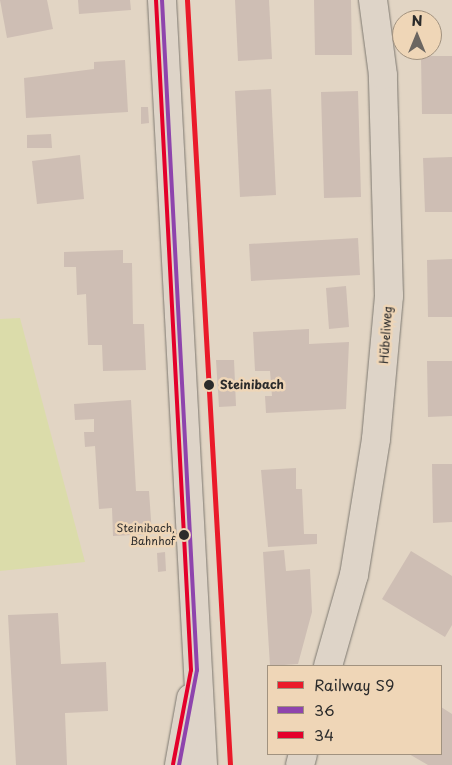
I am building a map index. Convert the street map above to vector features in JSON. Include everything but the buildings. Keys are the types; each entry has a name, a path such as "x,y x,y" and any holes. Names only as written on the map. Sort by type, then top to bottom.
{"main road":[{"path":"162,0 203,765"},
{"name":"Hübeliweg","path":"328,665 354,575 376,439 387,324 389,188 383,75 373,0"},
{"path":"180,765 197,670"}],"green space":[{"path":"20,318 85,562 0,571 0,319"}],"rail line":[{"name":"S9","path":"187,0 230,765"}],"transit line":[{"name":"34","path":"156,0 191,670 173,764"},
{"name":"36","path":"162,0 197,670 179,765"}],"place":[{"name":"Steinibach","path":"209,385"},
{"name":"Steinibach, Bahnhof","path":"184,535"}]}
